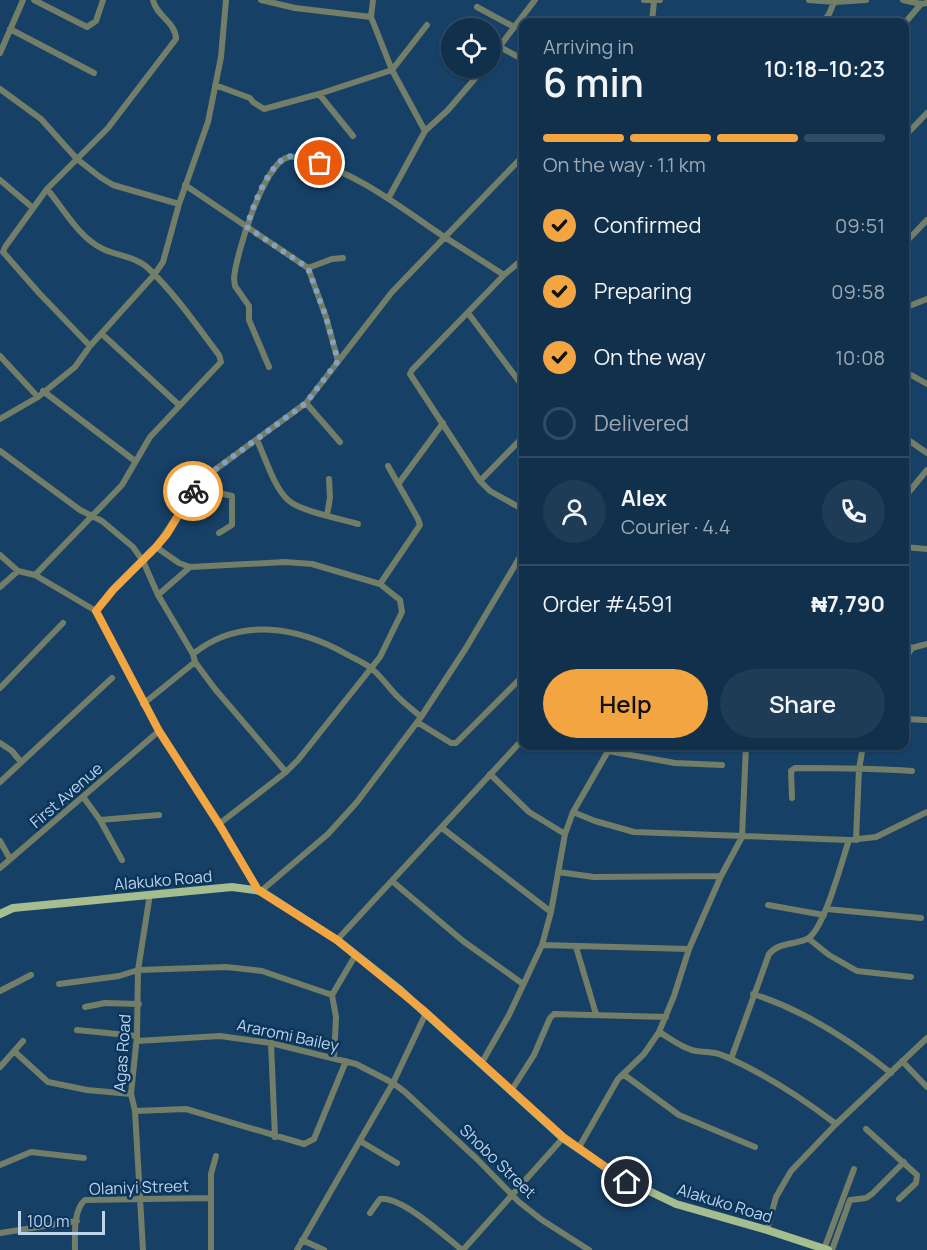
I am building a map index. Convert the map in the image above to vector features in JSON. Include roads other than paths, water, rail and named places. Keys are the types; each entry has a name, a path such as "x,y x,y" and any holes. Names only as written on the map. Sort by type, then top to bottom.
{"main road":[{"name":"Alakuko Road","path":"0,914 13,908 150,894 232,887 260,890 337,940 426,1013 563,1137 627,1182 676,1204 828,1250"}],"street":[{"path":"0,53 23,0"},
{"path":"34,0 87,27 96,21 103,0"},
{"path":"90,346 3,252 47,189 108,128 176,39 175,30 154,6 153,0"},
{"path":"0,419 38,397 75,367 90,346 163,262 179,204 207,122 222,57 226,0"},
{"path":"261,0 295,8 371,16"},
{"path":"295,8 298,0"},
{"path":"374,0 371,16 392,70 425,131"},
{"path":"521,18 535,0"},
{"path":"644,0 657,1 653,18"},
{"path":"809,0 866,0"},
{"path":"903,0 924,4"},
{"path":"824,18 835,1"},
{"path":"909,19 924,4"},
{"path":"477,7 514,27"},
{"path":"501,46 519,21"},
{"path":"215,85 250,98 264,109 319,94 392,70 427,25"},
{"path":"0,30 9,32 94,73"},
{"path":"501,48 519,57"},
{"path":"389,197 425,131 448,110 475,78"},
{"path":"0,89 41,119 77,159 100,177 113,184 179,204"},
{"path":"319,94 352,136"},
{"path":"909,132 927,113"},
{"path":"269,367 249,320 249,306 235,286 235,270 260,192 277,166 290,156 320,163 389,197 444,237 504,275"},
{"path":"96,611 167,534 197,485 306,403 392,292 519,160"},
{"path":"0,180 33,207"},
{"path":"185,185 308,268 326,317 338,361"},
{"path":"35,575 122,485 150,437 215,370 221,358 186,311 148,268 92,243 47,189"},
{"path":"909,239 927,220"},
{"path":"308,268 343,258"},
{"path":"519,262 410,374 480,481 490,491 519,507"},
{"path":"909,306 927,299"},
{"path":"468,313 519,381"},
{"path":"102,334 179,405"},
{"path":"0,356 38,397"},
{"path":"909,374 927,384"},
{"path":"44,391 135,461"},
{"path":"306,403 340,442"},
{"path":"399,483 443,423"},
{"path":"257,440 281,492 288,501 358,524"},
{"path":"909,440 927,453"},
{"path":"480,481 519,441"},
{"path":"0,452 102,521 133,547 143,561 158,595 193,654 195,662 215,689 286,772"},
{"path":"380,584 420,525 388,466"},
{"path":"909,492 927,470"},
{"path":"327,515 330,498 329,479"},
{"path":"197,485 232,496 232,525 219,533"},
{"path":"156,547 179,563 190,567 298,562 312,564 380,584 400,600 402,612 372,669 286,772 219,824"},
{"path":"909,547 927,549"},
{"path":"0,555 18,571 35,575 96,611 143,704 260,890 334,827 357,802 419,719 466,648 519,558"},
{"path":"158,595 190,567"},
{"path":"0,587 18,571"},
{"path":"0,688 63,622"},
{"path":"193,654 217,637 233,633 278,630 325,642 372,669 419,719 451,743 456,743 519,680"},
{"path":"909,647 927,644"},
{"path":"909,652 912,648"},
{"path":"143,704 195,662"},
{"path":"0,782 112,678"},
{"path":"909,719 927,720"},
{"name":"First Avenue","path":"0,868 84,798 159,731"},
{"path":"0,743 12,751 21,762"},
{"path":"337,940 519,743"},
{"path":"481,1064 506,1022 542,945 551,912 565,834 573,812 608,750"},
{"path":"618,750 675,763 722,765"},
{"path":"578,1149 612,1088 644,1054 659,1032 689,949 721,876 742,837 746,750"},
{"path":"731,1059 753,994 771,951 776,947 809,939 825,912 852,840 862,750"},
{"path":"792,798 791,771 795,768 873,768 912,771"},
{"path":"490,774 529,812 565,834"},
{"path":"84,798 100,820 122,860"},
{"path":"573,812 634,832 852,840 876,837 927,812"},
{"path":"100,820 159,814"},
{"path":"442,828 551,912"},
{"path":"0,841 10,859"},
{"path":"558,872 594,877 721,876"},
{"path":"392,881 463,941 523,984"},
{"name":"Agas Road","path":"143,1250 135,1111 131,1094 139,1004 138,970 150,894"},
{"path":"768,905 825,912 921,918"},
{"path":"809,939 829,955 857,971 911,976"},
{"path":"542,945 689,949"},
{"path":"576,947 596,1014"},
{"path":"334,1058 336,1017 332,995 355,956"},
{"path":"59,984 119,976 138,970 241,968 262,971 332,995"},
{"path":"0,991 31,975"},
{"path":"753,994 775,1002 834,1032 891,1073"},
{"path":"85,1007 105,1003 139,1004"},
{"path":"297,1250 393,1083 426,1013"},
{"path":"511,1092 556,1013 666,1017"},
{"name":"Araromi Bailey","path":"77,1030 137,1039 220,1036 271,1043 346,1061 366,1068 393,1083"},
{"path":"659,1032 687,1048 695,1051 712,1051 731,1059 787,1088 836,1124"},
{"path":"767,1230 776,1197 791,1171 836,1124 927,1038"},
{"path":"0,1066 23,1041"},
{"path":"271,1043 275,1137"},
{"path":"15,1052 48,1082 87,1090 131,1094"},
{"path":"135,1111 186,1109 299,1144 309,1143 314,1139 346,1061"},
{"path":"902,1061 927,1087"},
{"path":"623,1074 679,1115 754,1147"},
{"name":"Shobo Street","path":"393,1083 440,1124 511,1194 542,1220 589,1250"},
{"path":"866,1129 915,1173 916,1183 899,1199"},
{"path":"370,1213 380,1198 388,1199 423,1218 462,1250 563,1137"},
{"path":"360,1141 397,1163"},
{"path":"0,1164 31,1152 84,1158"},
{"path":"211,1250 211,1174 216,1156"},
{"path":"828,1250 850,1200 867,1197 904,1162"},
{"path":"828,1250 854,1169"},
{"name":"Olaniyi Street","path":"77,1221 78,1210 86,1200 210,1197"},
{"path":"0,1233 77,1221 75,1250"},
{"path":"302,1240 324,1250"}]}
